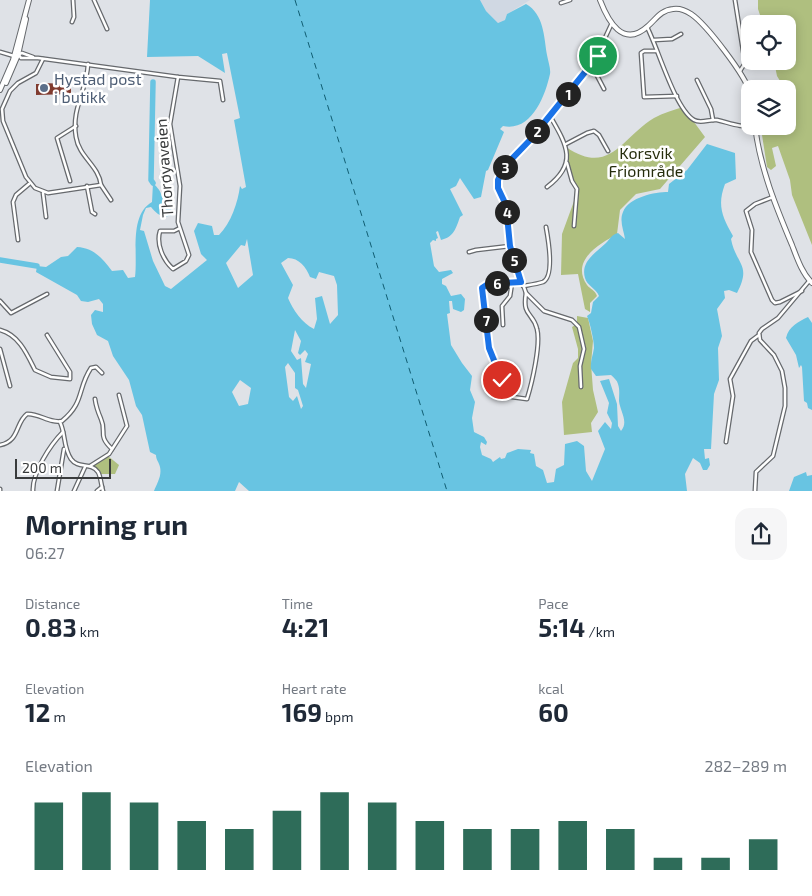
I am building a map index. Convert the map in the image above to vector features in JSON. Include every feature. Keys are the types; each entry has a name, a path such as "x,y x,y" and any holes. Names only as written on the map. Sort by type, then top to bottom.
{"main road":[{"path":"0,91 12,73 29,0"},
{"path":"600,0 611,25 627,34 638,33 665,10 678,9 687,11 701,23 746,80"},
{"path":"757,135 761,161 773,197 794,251 811,282"}],"street":[{"path":"72,22 74,17 73,0"},
{"path":"94,0 107,29"},
{"path":"561,3 570,0"},
{"path":"736,0 745,63 740,71"},
{"path":"581,387 580,366 584,349 577,324 572,320 544,311 526,293 510,246 506,205 498,188 498,180 504,167 592,66 611,25"},
{"path":"647,27 677,96 693,119 700,122 712,120 741,126"},
{"path":"654,40 672,39 681,34"},
{"path":"657,51 644,51 641,53 644,97 677,96"},
{"path":"0,52 16,55 22,53 43,59 220,81 223,100"},
{"path":"43,59 36,73 16,85 8,93 1,115 29,184 43,193 100,185"},
{"path":"88,64 87,76 76,108 77,141 84,156 99,174 100,185 111,200"},
{"path":"592,66 604,89"},
{"name":"Thorøyaveien","path":"178,77 170,124 180,186 177,218 189,255 186,261 173,269 164,256 159,242 159,234 160,231 172,231 180,228"},
{"path":"697,80 711,109 712,120"},
{"path":"550,116 566,144 567,163 572,181 577,189 574,201 574,226"},
{"path":"70,182 56,138 76,126"},
{"path":"566,144 594,131 599,135 608,151"},
{"path":"547,187 553,183 567,163"},
{"path":"18,240 13,202 16,195 29,184"},
{"path":"88,186 91,207 95,214"},
{"path":"43,193 46,217"},
{"path":"773,197 747,208 745,212 752,230 751,252 772,300 780,302 802,291"},
{"path":"526,293 525,311 536,325 538,337 533,378 527,399 512,397 500,377 489,348 482,293 484,285 543,282 547,277 549,245 546,228"},
{"path":"469,252 510,246"},
{"path":"726,442 729,412 733,398 730,379 751,341 759,335 762,329 778,318 811,282"},
{"path":"503,325 502,306 510,296 512,283"},
{"path":"0,301 11,313 46,294"},
{"path":"0,330 10,334 24,349 35,370 51,377 70,379 70,372 47,335"},
{"path":"754,491 756,472 773,456 785,406 785,388 782,371 774,355 760,340 759,335"},
{"path":"0,349 10,386"},
{"path":"0,445 15,436 22,420 27,414 60,422 68,417 79,403 84,382 91,368 96,367 102,374"},
{"path":"74,491 87,467 105,458 127,426 119,395"},
{"path":"95,399 102,424 102,435 105,442 112,449"},
{"path":"57,491 64,447 64,431 60,422"},
{"path":"33,491 35,479 48,449 64,431"},
{"path":"64,447 76,464 97,472 103,491"},
{"path":"97,491 102,487"}],"shaded area":[{"path":"480,0 530,0 507,14 505,20 498,23 486,11"}],"green space":[{"path":"758,0 812,0 812,245 792,195 790,180 778,146 772,148 776,166 771,170 767,167 762,135 796,135 796,80 779,80 776,70 796,70 796,15 760,15"},
{"name":"Korsvik Friområde","path":"683,107 705,137 660,189 636,194 620,210 617,234 589,254 582,268 583,276 587,285 597,296 590,303 590,312 585,309 578,274 561,275 562,234 577,193 567,163 566,147 581,155 594,158 605,156 614,151 654,118"},
{"path":"577,316 588,318 593,341 591,364 593,390 598,412 591,423 592,432 564,435 562,402 573,363 578,358 578,349 572,327 577,324"},
{"path":"108,456 119,465 115,474 100,474 93,465"}],"water":[{"path":"150,0 480,0 486,11 498,23 505,20 507,14 526,4 532,8 540,20 550,67 550,74 544,93 535,111 529,118 521,124 503,126 500,129 504,132 486,171 481,197 474,199 460,178 456,186 450,189 463,215 460,217 454,232 449,237 441,240 438,231 436,232 438,238 436,241 433,240 430,243 434,266 439,272 451,270 453,273 442,279 442,284 446,286 451,296 461,294 465,299 464,310 461,312 453,309 452,301 449,301 450,313 447,314 451,345 472,376 470,390 475,402 472,418 474,432 484,437 487,442 486,445 481,442 482,455 493,462 500,457 501,459 505,458 507,453 518,449 531,450 530,453 534,454 536,466 543,470 547,483 554,482 556,469 564,465 565,444 577,441 584,446 586,471 592,481 605,449 598,431 605,422 611,429 612,423 607,413 609,403 600,381 609,379 617,404 618,426 621,431 624,424 617,381 611,375 596,376 591,369 594,345 587,316 591,313 593,302 599,296 585,278 584,272 587,262 614,235 618,233 625,239 621,219 626,207 643,196 668,192 669,184 687,170 707,144 735,153 736,179 725,184 721,205 726,223 733,236 731,239 733,248 742,265 743,276 737,293 729,290 724,291 725,298 717,309 722,336 718,348 719,380 714,394 711,449 704,449 705,459 709,458 710,465 707,470 703,470 700,463 693,458 685,474 687,491 249,491 239,482 235,491 154,491 160,476 160,467 156,455 150,452 142,415 136,406 129,380 113,356 108,341 97,335 92,324 91,315 95,310 103,312 103,304 99,299 88,302 81,301 77,295 36,272 37,266 46,267 61,257 68,256 77,247 93,252 112,271 123,270 128,278 135,277 137,225 145,208 152,202 153,183 160,191 165,204 171,208 172,215 163,216 151,207 146,208 140,230 144,231 153,261 165,286 171,289 207,260 201,254 194,231 198,223 212,226 214,235 219,235 230,218 238,199 240,186 242,189 246,187 234,120 240,118 227,53 222,54 225,73 198,56 147,57","holes":["247,239 253,275 238,288 226,263 241,245 245,246","288,258 292,258 299,261 310,277 316,279 319,272 334,276 337,285 338,315 330,324 322,296 315,298 317,319 314,329 298,316 288,298 293,285 281,263","295,330 301,341 298,353 300,355 305,350 308,354 305,362 311,364 306,388 303,384 301,358 297,360 291,351","288,363 295,373 295,388 298,390 303,406 301,409 297,396 293,401 289,397 285,367","240,380 251,388 248,404 239,406 232,392"]},
{"path":"808,317 812,323 812,410 808,408 807,403 804,401 802,367 801,365 799,368 796,355 786,338 792,327"},
{"path":"806,472 807,476 812,475 812,491 789,491 794,477"}],"building":[{"path":"36,84 71,84 71,94 36,95"}],"waterway":[{"path":"153,82 151,180 153,183"},
{"path":"0,260 37,266"}],"ferry route":[{"path":"295,0 447,491"}],"place":[{"name":"Hystad post i butikk","path":"44,88"}],"route":[{"path":"502,380 489,348 482,288 488,284 521,282 510,246 506,205 498,188 498,180 504,167 531,139 592,66 598,56"}]}
